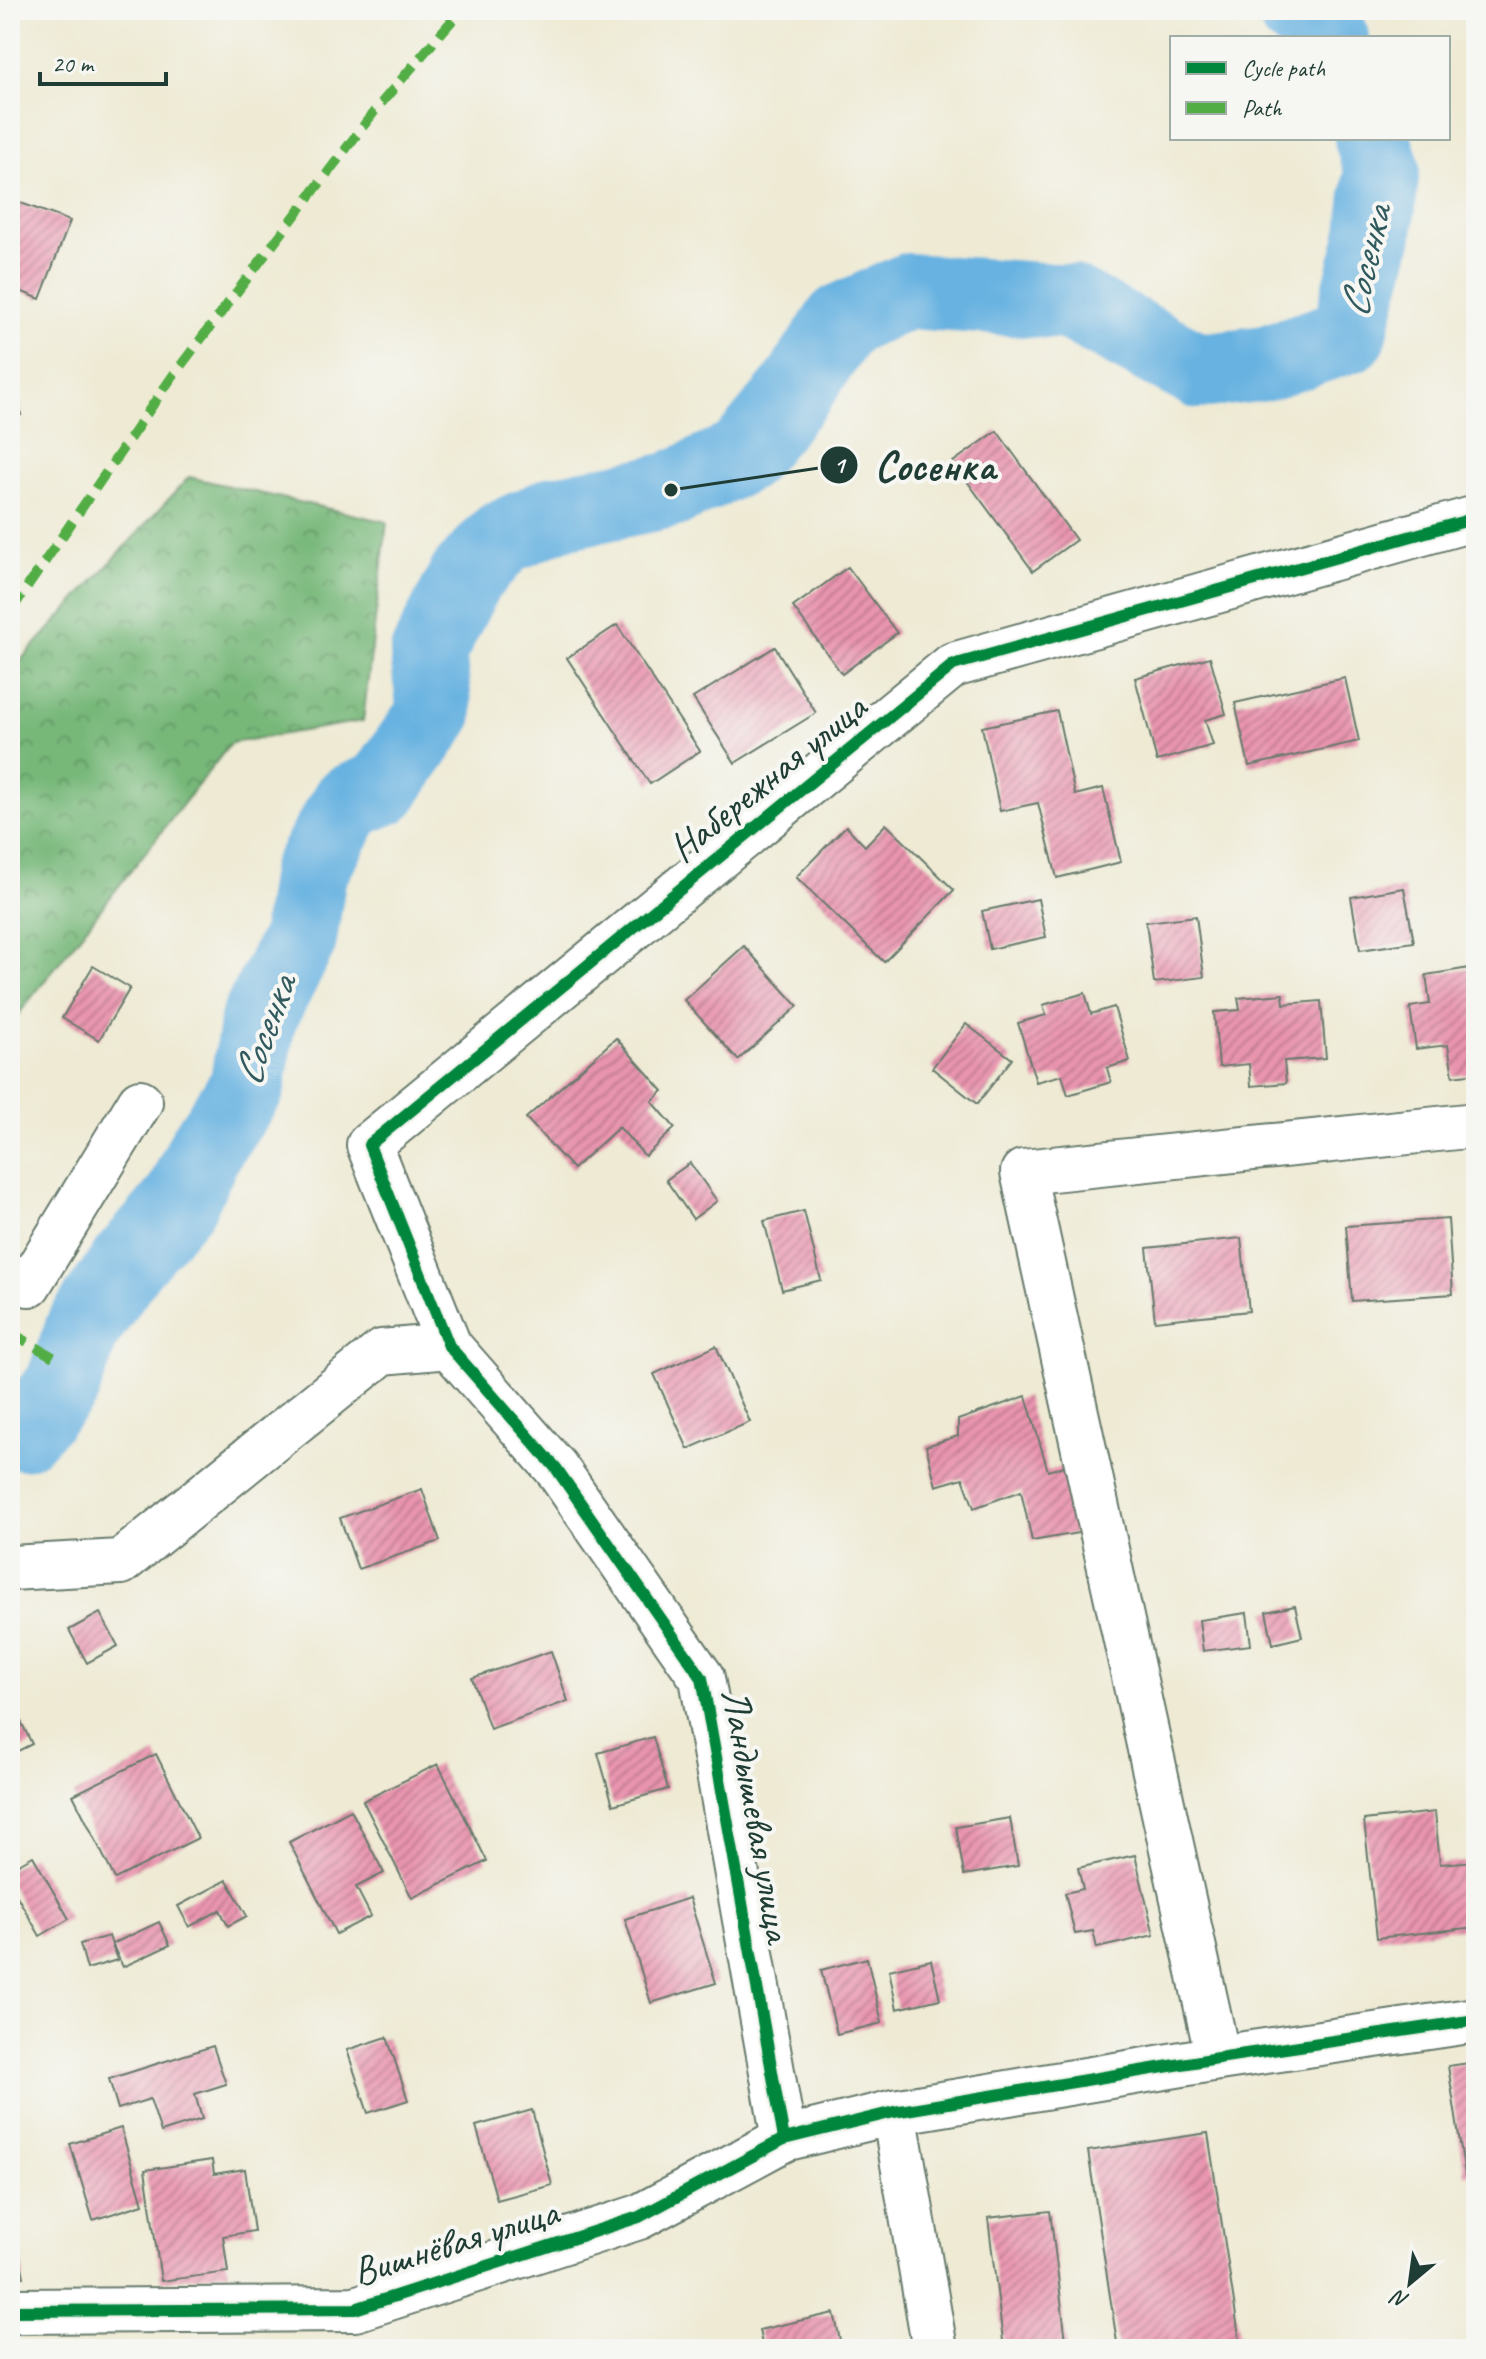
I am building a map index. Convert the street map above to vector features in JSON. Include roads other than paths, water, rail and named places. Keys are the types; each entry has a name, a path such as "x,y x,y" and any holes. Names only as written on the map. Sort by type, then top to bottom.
{"street":[{"name":"Набережная улица","path":"449,1346 369,1145 953,665 1476,518"},
{"path":"10,1277 29,1284 140,1102"},
{"path":"1476,1125 1023,1172 1218,2058 1476,2020"},
{"path":"10,1568 121,1562 382,1352 449,1346"},
{"name":"Ландышевая улица","path":"449,1346 556,1468 702,1678 784,2139"},
{"name":"Вишнёвая улица","path":"10,2311 355,2309 639,2217 784,2139 894,2112 1218,2058"},
{"path":"894,2112 935,2349"}],"waterway":[{"name":"Сосенка","path":"1294,10 1328,36"},
{"name":"Сосенка","path":"10,1427 22,1432 62,1387 83,1328 127,1263 181,1200 206,1147 247,1087 258,1020 299,939 309,873 349,802 383,788 435,713 428,653 466,577 502,538 557,513 671,490 742,456 798,389 842,321 908,291 1069,302 1199,371 1266,363 1349,335 1375,234 1382,167 1373,140"}],"place":[{"name":"Сосенка","path":"671,490"}]}
